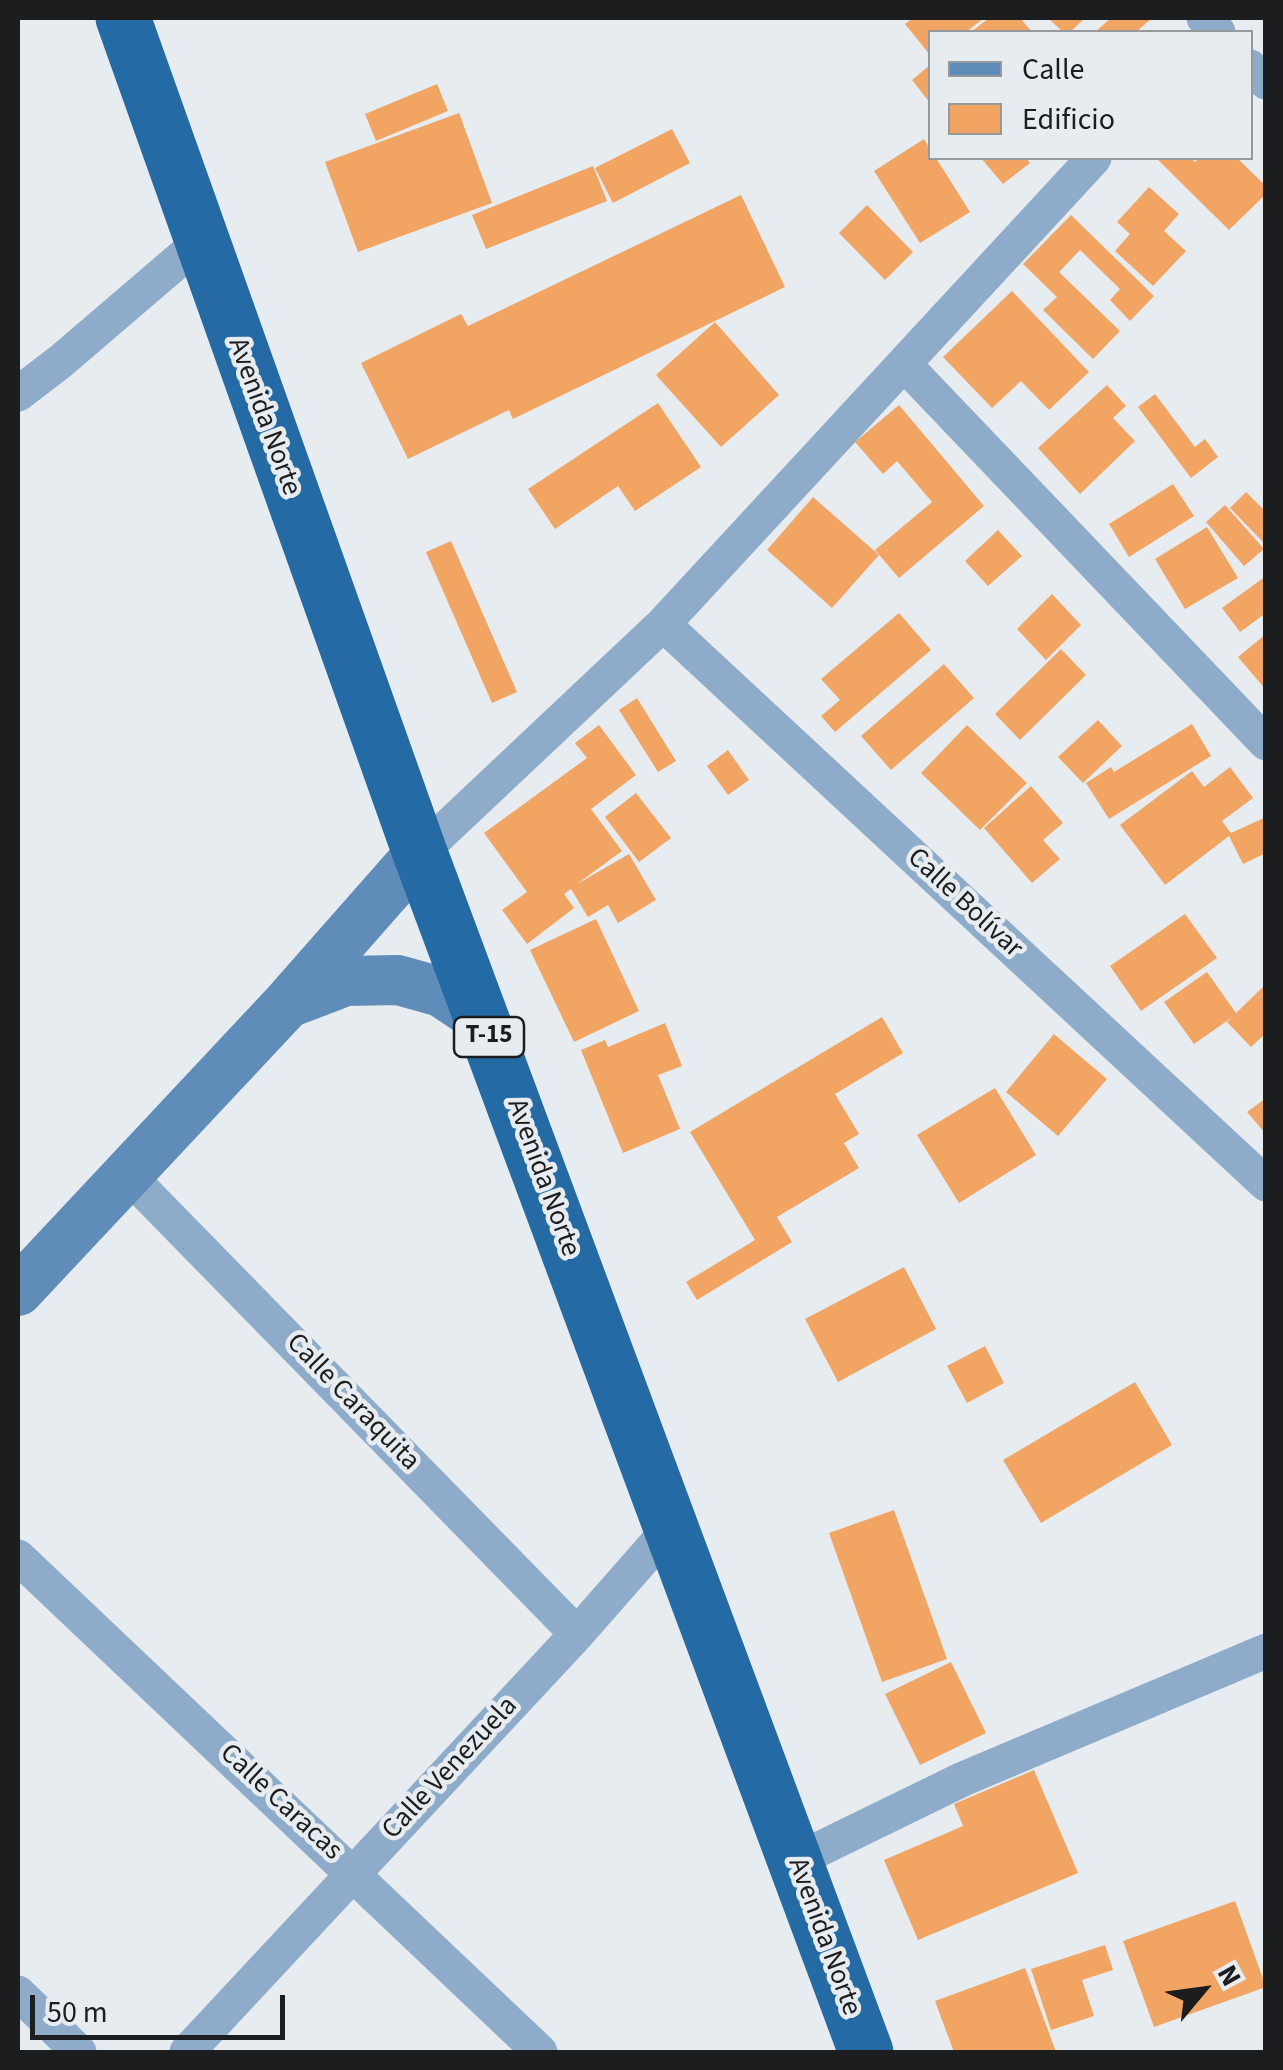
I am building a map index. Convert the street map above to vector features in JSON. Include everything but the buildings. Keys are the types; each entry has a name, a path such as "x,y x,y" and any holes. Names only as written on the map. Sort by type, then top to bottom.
{"highway":[{"name":"Avenida Norte","path":"123,18 420,853 866,2052"}],"main road":[{"path":"18,1291 287,1004 420,853"},
{"path":"287,1004 346,981 398,980 441,992 483,1020"}],"street":[{"path":"420,853 663,624 1092,160"},
{"path":"18,394 62,362 200,242"},
{"path":"904,364 1266,743"},
{"name":"Calle Bolívar","path":"663,624 1266,1184"},
{"name":"Calle Caraquita","path":"126,1173 577,1634"},
{"name":"Calle Venezuela","path":"186,2052 672,1527"},
{"name":"Calle Caracas","path":"18,1556 540,2052"},
{"path":"795,1862 963,1779 1266,1650"},
{"path":"18,1993 79,2052"}]}
